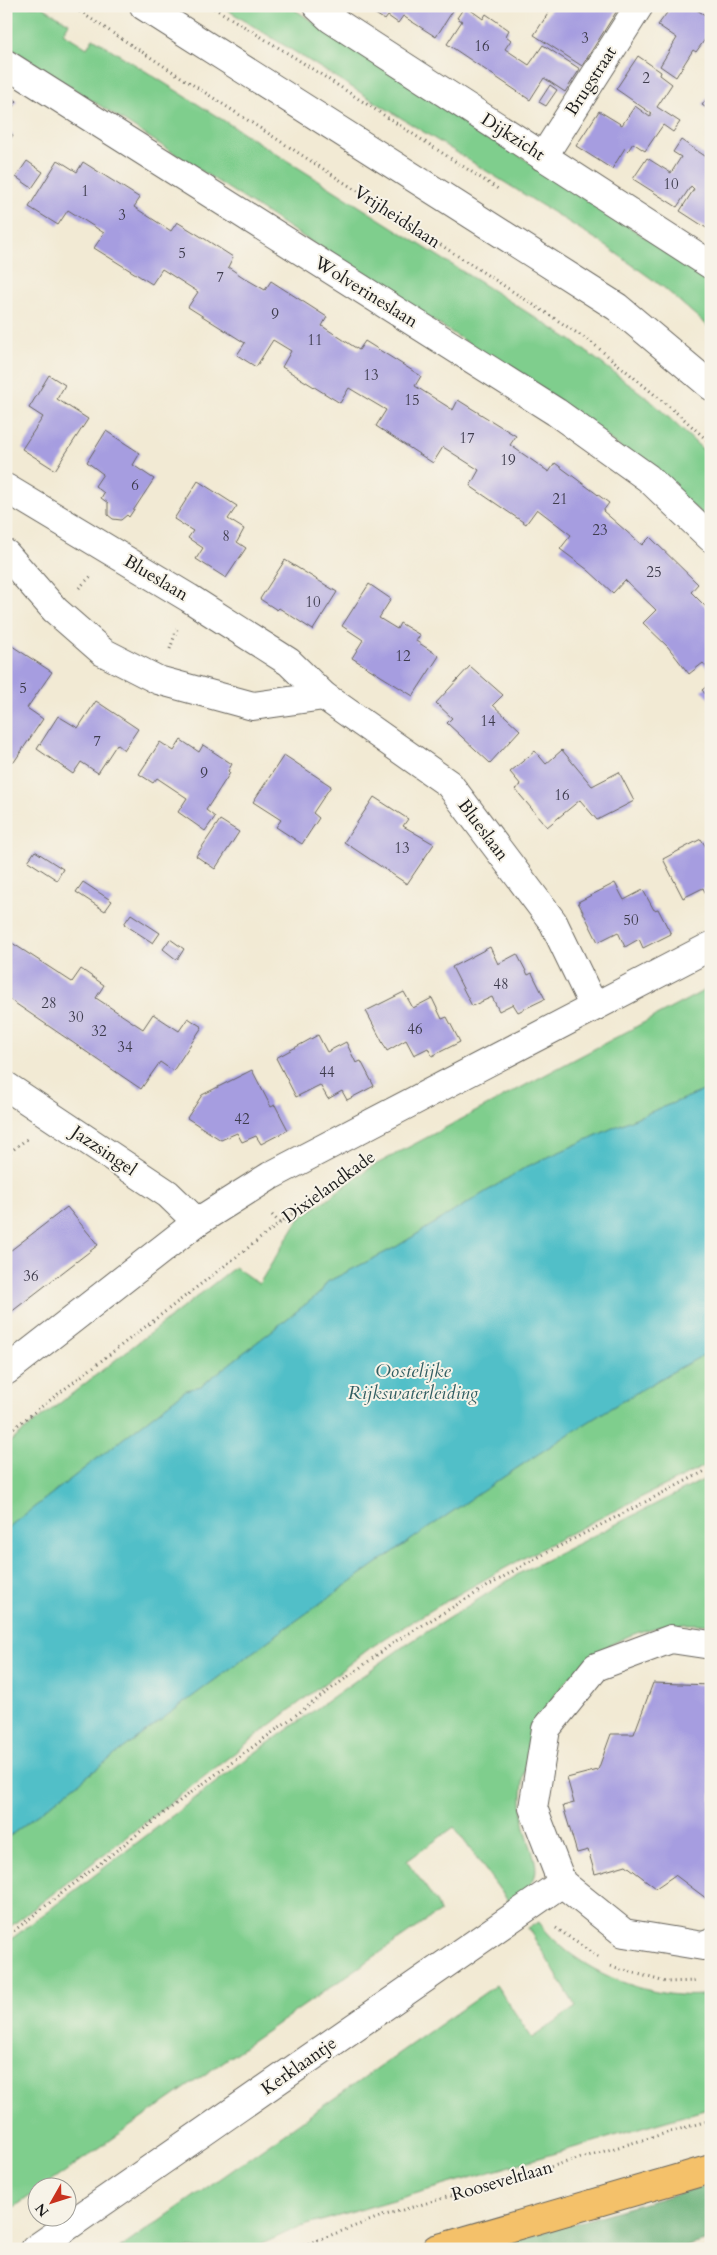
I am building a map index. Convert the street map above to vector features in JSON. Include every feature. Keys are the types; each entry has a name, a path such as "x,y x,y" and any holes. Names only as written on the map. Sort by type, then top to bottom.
{"main road":[{"path":"436,2249 711,2169"}],"street":[{"path":"144,6 617,307 711,386"},
{"name":"Dijkzicht","path":"317,6 331,18 711,265"},
{"name":"Brugstraat","path":"543,157 639,6"},
{"name":"Wolverineslaan","path":"6,64 556,412 648,478 711,538"},
{"name":"Blueslaan","path":"6,488 290,662 324,696 449,784 553,922 594,1007"},
{"path":"6,554 55,610 103,652 158,680 253,706 324,696"},
{"name":"Dixielandkade","path":"6,1371 197,1222 270,1176 711,946"},
{"name":"Jazzsingel","path":"6,1086 168,1194 197,1222"},
{"path":"711,1645 671,1639 596,1667 546,1729 533,1808 562,1883 624,1933 703,1946 711,1943"},
{"name":"Kerklaantje","path":"36,2249 562,1883"}],"path":[{"name":"Vrijheidslaan","path":"71,6 591,342 711,444"},
{"path":"55,610 115,554"},
{"path":"158,680 188,598"},
{"name":"Dixielandkade","path":"6,1434 338,1178"},
{"path":"6,1937 176,1803 396,1641 525,1564 711,1468"},
{"name":"Rooseveltlaan","path":"294,2249 382,2216 711,2120"}],"green space":[{"path":"6,6 41,6 69,23 63,33 87,48 93,38 571,340 650,400 711,457 711,521 581,416 6,45"},
{"path":"221,6 289,6 711,280 711,329 663,287 599,241"},
{"path":"711,987 711,1088 633,1119 526,1167 396,1247 327,1282 320,1293 201,1386 186,1390 6,1529 6,1445 235,1267 259,1284 299,1219 373,1166"},
{"path":"711,1351 711,1463 624,1506 495,1574 370,1648 6,1930 6,1839 220,1676 384,1558 573,1431"},
{"path":"711,1476 711,1625 673,1625 638,1633 606,1648 578,1669 555,1695 538,1726 526,1761 522,1810 527,1837 536,1865 535,1876 531,1884 508,1901 454,1827 407,1861 437,1903 440,1911 56,2178 28,2178 28,2197 6,2213 6,1943 245,1760 401,1648 520,1573"},
{"path":"539,1922 572,1955 616,1979 640,1988 664,1993 711,1994 711,2108 297,2228 251,2249 119,2249 496,1985 532,2038 576,2007 528,1928"},
{"path":"711,2184 711,2239 679,2249 484,2249"}],"water":[{"name":"Oostelijke Rijkswaterleiding","path":"711,1088 711,1351 573,1431 384,1558 220,1676 6,1839 6,1529 186,1390 201,1386 320,1293 327,1282 396,1247 526,1167 633,1119"}],"building":[{"path":"363,6 456,6 436,37 403,16 398,23 388,16 385,20"},
{"path":"465,6 483,19 486,14 509,30 506,36 511,40 505,49 529,65 543,45 580,69 565,92 544,78 530,100 447,44 462,21 457,18"},
{"path":"553,6 620,6 582,66 534,35"},
{"path":"672,6 691,6 711,19 711,31 696,52 693,50 676,77 660,66 677,38 658,25"},
{"path":"638,56 661,72 660,75 672,84 657,107 680,122 673,132 663,125 645,151 633,143 628,151 625,148 612,169 576,146 599,111 622,125 635,106 650,117 652,114 616,89"},
{"path":"550,85 557,90 546,106 539,102"},
{"path":"711,93 711,111 702,105"},
{"path":"6,94 17,101 6,116"},
{"path":"6,130 13,135 6,145"},
{"path":"681,140 711,160 711,231 680,211 694,189 691,186 677,207 633,179 647,158 671,173 681,157 673,152"},
{"path":"58,160 77,172 83,162 140,198 134,207 171,231 177,222 205,239 233,257 228,267 246,279 265,290 271,281 327,317 322,326 359,350 365,341 421,376 415,386 453,410 458,400 516,436 510,445 549,472 555,463 609,503 603,511 642,545 650,537 698,584 691,592 711,612 711,672 703,663 689,674 668,647 643,623 656,610 625,580 613,593 588,570 560,549 571,535 537,509 526,524 470,486 479,470 443,447 433,463 376,426 386,410 349,388 340,403 282,367 291,351 273,340 256,367 237,355 245,343 188,307 198,292 162,269 152,284 94,248 104,233 68,210 58,225 29,207"},
{"path":"27,161 43,172 32,188 16,177"},
{"path":"49,375 65,385 57,399 88,419 55,470 22,449 43,417 29,408"},
{"path":"106,431 140,453 133,465 154,479 129,517 127,515 121,520 113,519 108,515 108,503 101,498 104,493 95,486 103,474 87,462"},
{"path":"198,481 237,506 228,519 244,529 237,542 246,548 226,578 196,559 203,548 188,538 193,531 174,519"},
{"path":"285,560 337,592 313,630 279,608 277,610 260,599"},
{"path":"369,584 391,599 379,618 397,629 400,623 420,635 416,641 439,656 413,696 352,658 363,640 342,626"},
{"path":"6,642 52,672 27,708 43,719 14,762 6,757"},
{"path":"470,666 503,695 493,705 520,730 490,763 447,723 452,718 436,703"},
{"path":"711,683 711,701 702,690"},
{"path":"96,701 138,729 124,750 117,744 98,773 81,762 73,774 37,749 58,716 78,728"},
{"path":"181,740 199,752 203,745 232,764 228,771 230,773 206,810 215,817 205,831 178,812 187,798 157,778 153,783 139,774 160,742 174,751"},
{"path":"562,750 592,786 619,772 634,801 597,820 580,800 547,827 515,789 521,785 510,772 535,751 546,764"},
{"path":"284,755 331,786 313,813 319,818 302,844 276,827 281,820 253,802"},
{"path":"374,797 408,819 403,826 434,844 407,884 344,842"},
{"path":"220,820 239,832 215,869 196,856"},
{"path":"701,839 711,855 711,904 703,888 683,898 663,859"},
{"path":"35,851 63,869 57,880 28,861"},
{"path":"83,882 112,901 105,911 76,892"},
{"path":"615,883 624,900 643,890 654,910 658,909 671,934 643,948 639,939 625,947 618,932 598,942 578,902"},
{"path":"131,914 160,933 153,943 124,924"},
{"path":"6,939 72,982 81,969 104,985 96,998 143,1029 153,1014 179,1031 188,1018 202,1027 173,1071 160,1062 141,1089 6,997"},
{"path":"170,939 184,949 177,960 163,949"},
{"path":"490,947 498,964 517,954 528,975 532,973 545,999 518,1012 513,1004 499,1011 492,997 472,1006 452,967"},
{"path":"404,992 413,1008 432,998 442,1019 447,1017 460,1042 432,1056 428,1048 414,1055 406,1040 387,1051 366,1011"},
{"path":"318,1035 327,1052 346,1042 356,1063 361,1061 374,1086 347,1100 342,1091 328,1099 320,1085 296,1097 276,1058"},
{"path":"252,1070 271,1107 275,1105 288,1130 261,1144 256,1136 242,1142 237,1133 221,1140 187,1118 202,1095"},
{"path":"67,1207 98,1245 6,1316 6,1254"},
{"path":"653,1683 711,1685 711,1902 675,1875 656,1888 626,1865 595,1874 588,1850 577,1853 563,1806 574,1803 567,1778 598,1770 611,1734 634,1734"}]}
